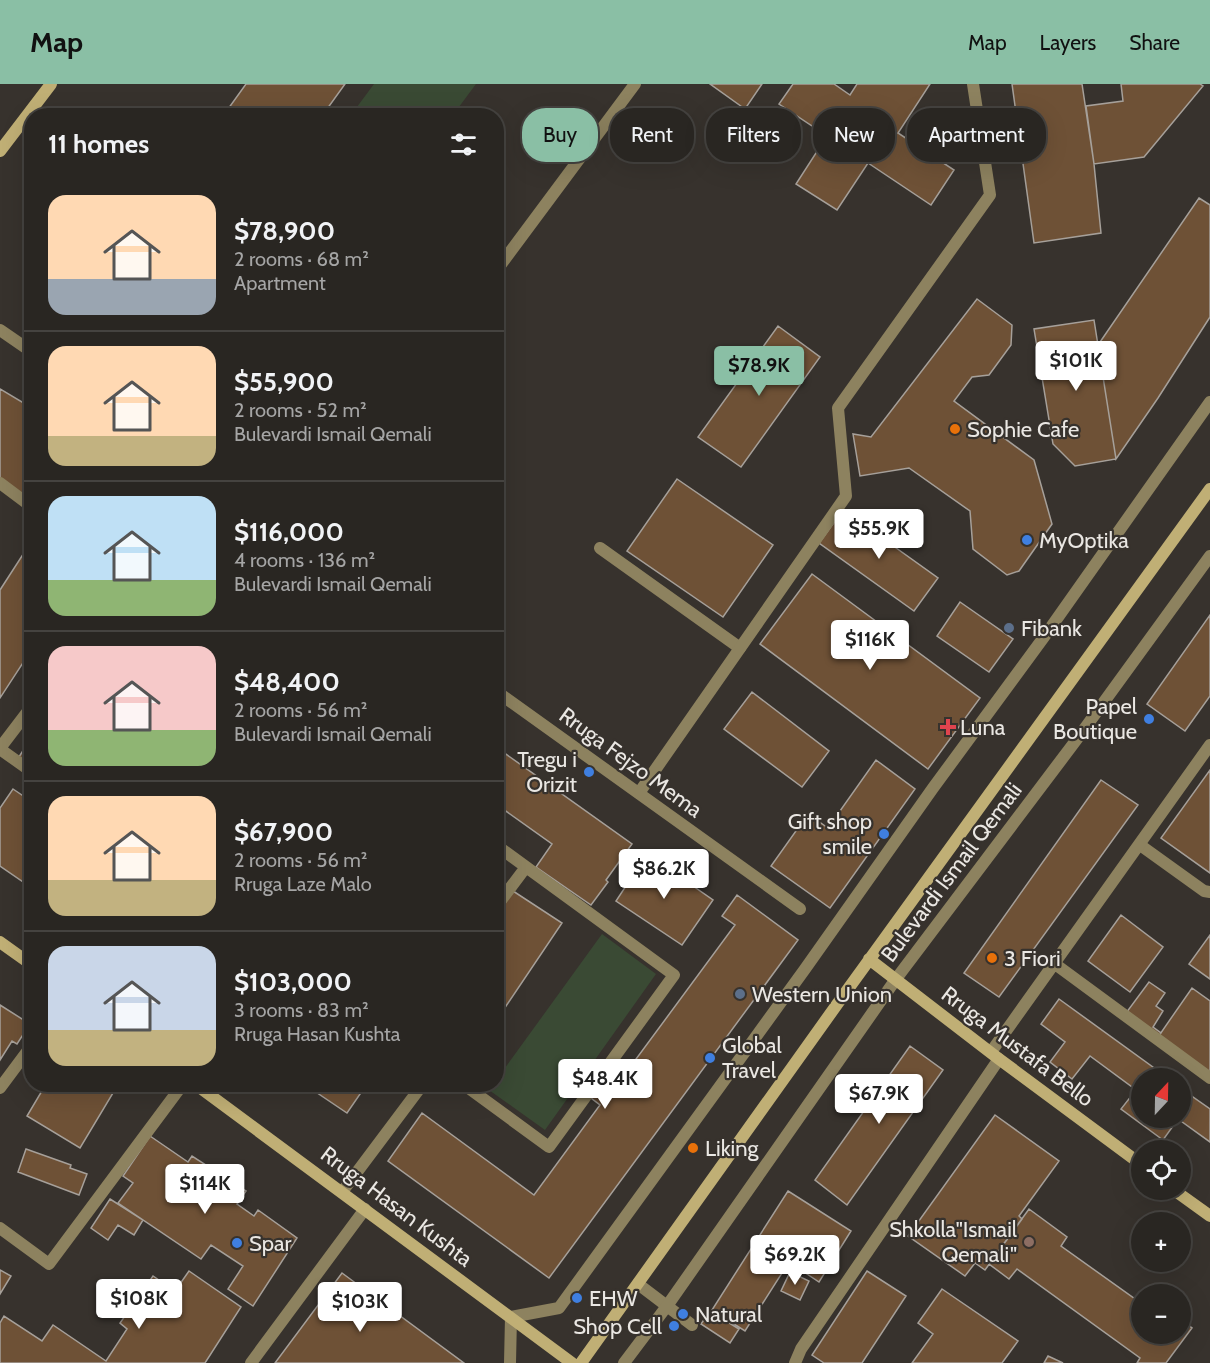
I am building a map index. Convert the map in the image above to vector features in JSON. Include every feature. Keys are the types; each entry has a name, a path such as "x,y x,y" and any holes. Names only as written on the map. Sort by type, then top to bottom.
{"main road":[{"path":"33,108 51,84"},
{"path":"0,152 24,120"},
{"name":"Bulevardi Ismail Qemali","path":"581,1363 1210,489"},
{"path":"0,942 24,959"},
{"name":"Rruga Mustafa Bello","path":"870,959 1131,1157"},
{"name":"Rruga Hasan Kushta","path":"206,1092 572,1363"},
{"path":"1190,1200 1208,1211"}],"street":[{"path":"504,260 635,84"},
{"path":"639,793 846,496 838,408 990,195 973,84"},
{"path":"0,330 24,346"},
{"path":"510,1363 511,1317 559,1308 812,960 1210,402"},
{"path":"0,483 24,501"},
{"path":"600,548 740,648"},
{"name":"Bulevardi Ismail Qemali","path":"624,1363 667,1306 896,980 1210,556"},
{"name":"Rruga Fejzo Mema","path":"504,697 800,909"},
{"path":"24,717 0,749 24,766"},
{"path":"795,1363 801,1349 1055,964 1210,745"},
{"path":"1140,845 1204,891 1210,892"},
{"path":"474,1092 549,1147 674,975 504,851"},
{"path":"504,896 526,867"},
{"path":"1055,964 1210,1078"},
{"path":"0,1088 24,1056"},
{"path":"0,1228 49,1264 177,1092"},
{"path":"342,1192 417,1092"},
{"path":"252,1363 364,1209"},
{"path":"638,1284 692,1325"}],"green space":[{"path":"374,84 476,84 458,108 356,108"},
{"path":"602,934 656,974 545,1130 492,1092 504,1092 504,1069"}],"building":[{"path":"246,84 345,84 328,108 229,108"},
{"path":"710,84 762,84 744,108"},
{"path":"793,84 834,84 850,95 857,84 930,84 914,108 907,108 907,119 898,133 907,139 907,162 942,162 954,170 931,205 868,163 837,210 796,184 813,158 813,162 895,162 895,108 813,108 813,127 801,119 801,108 785,108 779,104"},
{"path":"1012,84 1082,84 1101,233 1034,243 1023,162 1046,162 1046,108 1015,108"},
{"path":"1121,84 1200,84 1203,86 1144,157 1094,164 1086,106 1123,101"},
{"path":"1199,198 1210,205 1210,317 1116,459 1098,345"},
{"path":"977,299 1012,325 1011,345 989,375 972,377 954,401 1034,460 1052,524 1019,571 1007,575 973,549 970,511 909,468 860,476 853,434 871,437"},
{"path":"1094,320 1116,459 1075,466 1053,444 1034,329"},
{"path":"778,326 820,357 741,467 698,437"},
{"path":"0,389 24,403 24,495 0,481"},
{"path":"677,479 773,545 723,617 627,551"},
{"path":"843,510 938,578 914,611 819,543"},
{"path":"24,553 24,661 0,698 0,590"},
{"path":"812,574 980,698 928,769 760,644"},
{"path":"960,602 1013,639 989,672 937,636"},
{"path":"1210,615 1210,696 1185,731 1147,704"},
{"path":"752,692 829,751 802,787 724,729"},
{"path":"24,749 24,765 17,760"},
{"path":"504,753 632,844 591,905 536,867 552,844 504,810"},
{"path":"876,760 915,789 830,908 771,866 808,814 828,828"},
{"path":"1210,770 1210,873 1161,838"},
{"path":"1101,780 1138,805 999,997 964,973"},
{"path":"13,789 24,797 24,882 0,866 0,808"},
{"path":"647,854 713,900 682,945 616,901"},
{"path":"513,891 562,923 504,1009 504,904"},
{"path":"737,895 798,940 549,1278 388,1161 422,1113 534,1195 600,1105 591,1098 617,1062 628,1070 735,925 722,916"},
{"path":"1121,915 1163,947 1130,992 1088,961"},
{"path":"1210,935 1210,979 1189,964"},
{"path":"1149,982 1165,993 1156,1006 1163,1011 1153,1027 1161,1033 1158,1037 1126,1013"},
{"path":"1192,988 1210,1001 1210,1073 1158,1037"},
{"path":"1059,999 1154,1068 1131,1068 1131,1086 1090,1056 1072,1079 1050,1062 1065,1042 1041,1024"},
{"path":"0,1005 24,1020 24,1033 17,1044 12,1041 0,1060"},
{"path":"910,1046 943,1070 847,1205 815,1180"},
{"path":"41,1092 113,1093 80,1148 27,1116"},
{"path":"316,1092 361,1092 347,1113"},
{"path":"1131,1096 1131,1116 1121,1109"},
{"path":"1191,1096 1210,1109 1210,1142 1191,1128"},
{"path":"995,1115 1059,1161 1019,1216 1022,1219 985,1270 975,1263 965,1276 908,1236"},
{"path":"1147,1128 1172,1128 1163,1140"},
{"path":"150,1136 188,1162 192,1156 246,1191 237,1204 254,1216 258,1210 297,1238 253,1306 228,1289 243,1266 211,1245 201,1259 118,1203 133,1183 123,1176"},
{"path":"26,1149 71,1165 70,1168 87,1174 79,1195 18,1172"},
{"path":"788,1191 851,1231 819,1282 789,1262 745,1331 712,1310"},
{"path":"110,1199 143,1220 134,1235 118,1225 108,1240 91,1228"},
{"path":"1029,1209 1067,1237 1061,1246 1131,1296 1131,1344 1180,1344 1166,1363 1137,1363 1140,1358 1017,1269 1009,1279 989,1264"},
{"path":"0,1270 11,1276 0,1294"},
{"path":"189,1271 241,1307 205,1363 0,1363 0,1323 4,1316 42,1341 53,1325 106,1361 127,1329 120,1323 153,1276 175,1291"},
{"path":"867,1271 906,1296 862,1363 824,1363 812,1355"},
{"path":"790,1272 809,1281 800,1300 781,1291"},
{"path":"342,1273 464,1363 275,1363"},
{"path":"942,1289 1018,1341 1002,1363 912,1363 933,1334 918,1323"},
{"path":"710,1311 739,1329 730,1343 701,1324"},
{"path":"1048,1356 1063,1363 1044,1363"}],"place":[{"name":"Sophie Cafe","path":"955,429"},
{"name":"MyOptika","path":"1027,540"},
{"name":"Fibank","path":"1009,628"},
{"name":"Papel Boutique","path":"1149,719"},
{"name":"Luna","path":"948,727"},
{"name":"Tregu i Orizit","path":"589,772"},
{"name":"Gift shop smile","path":"884,834"},
{"name":"3 Fiori","path":"992,958"},
{"name":"Western Union","path":"740,994"},
{"name":"Global Travel","path":"710,1058"},
{"name":"Liking","path":"693,1148"},
{"name":"Shkolla\"Ismail Qemali\"","path":"1029,1242"},
{"name":"Spar","path":"237,1243"},
{"name":"EHW","path":"577,1298"},
{"name":"Natural","path":"683,1314"},
{"name":"Shop Cell","path":"674,1326"}]}
